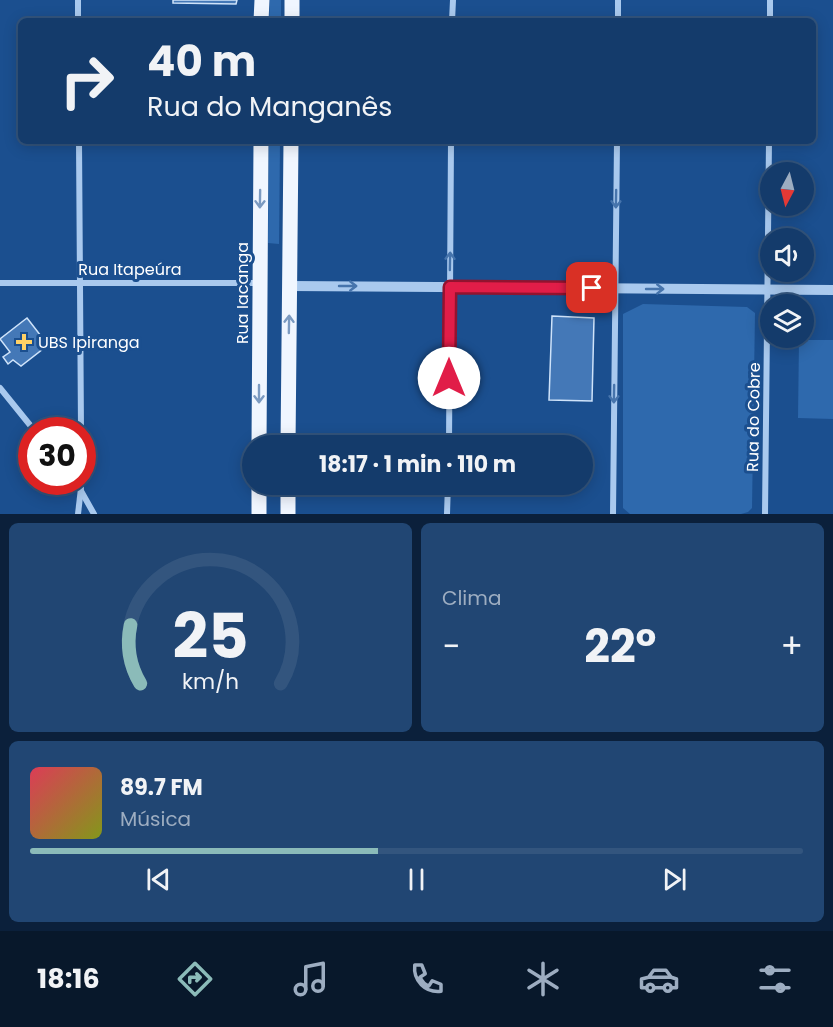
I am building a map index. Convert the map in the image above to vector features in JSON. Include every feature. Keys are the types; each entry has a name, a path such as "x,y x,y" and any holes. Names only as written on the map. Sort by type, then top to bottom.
{"main road":[{"path":"261,18 262,0"},
{"path":"292,0 292,18"},
{"name":"Rua Iacanga","path":"259,435 261,144"},
{"path":"288,435 291,144"},
{"path":"259,495 259,514"},
{"path":"288,495 288,514"}],"street":[{"path":"78,0 78,18"},
{"path":"452,18 453,0"},
{"path":"618,0 618,18"},
{"path":"770,0 770,18"},
{"path":"79,144 81,417"},
{"path":"449,435 451,144"},
{"path":"613,514 617,144"},
{"name":"Rua do Cobre","path":"765,514 769,144"},
{"name":"Rua Itapeúra","path":"0,283 260,283"},
{"path":"290,286 833,290"},
{"path":"0,388 23,417"},
{"path":"78,514 80,495"},
{"path":"85,495 94,514"},
{"path":"447,514 448,495"}],"shaded area":[{"path":"270,0 281,0 281,18 269,18"},
{"path":"269,144 280,144 279,244 268,243"},
{"path":"643,304 747,307 755,313 752,508 748,512 741,514 630,514 623,508 623,314"},
{"path":"814,340 833,340 833,419 798,418 799,348 814,348"}],"building":[{"path":"173,0 237,0 236,4 173,3"},
{"path":"552,316 594,318 592,401 549,400"},
{"name":"UBS Ipiranga","path":"27,318 48,345 21,366 13,360 8,364 3,357 10,352 0,339"}],"place":[{"name":"UBS Ipiranga","path":"24,342"}],"route":[{"path":"449,378 450,287 592,288"}]}
